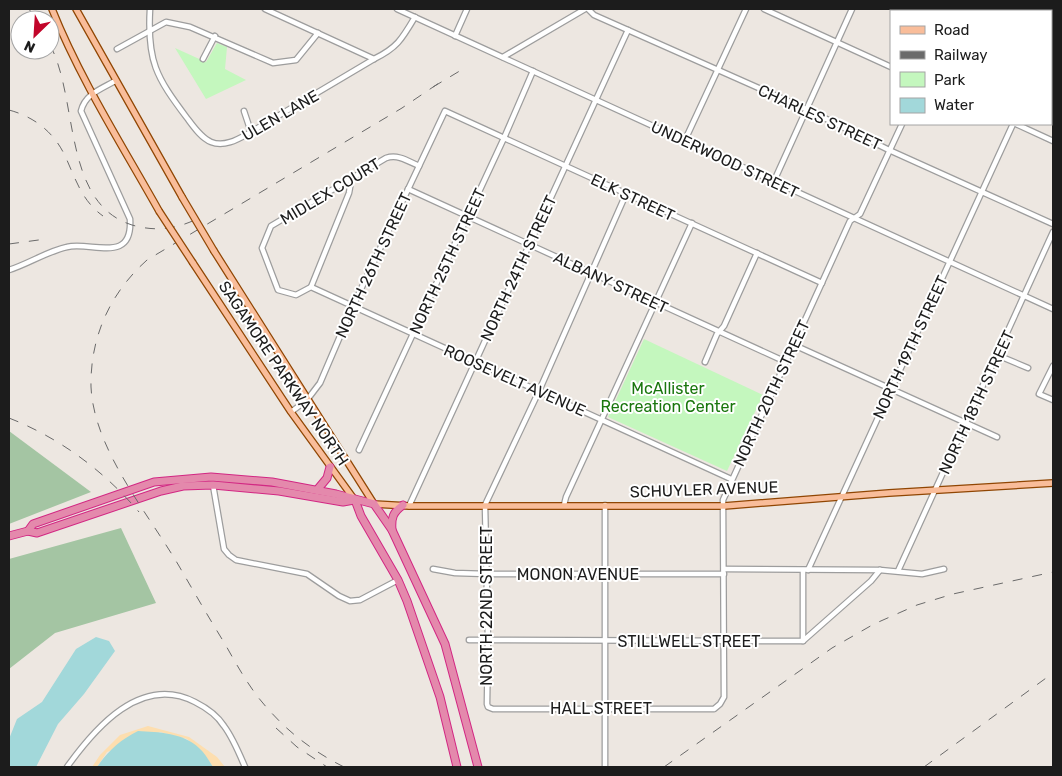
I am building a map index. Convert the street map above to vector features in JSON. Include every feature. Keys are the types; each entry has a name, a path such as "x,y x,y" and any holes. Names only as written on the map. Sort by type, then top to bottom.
{"highway":[{"path":"317,490 327,478 330,467"},
{"name":"SCHUYLER AVENUE","path":"28,532 33,524 154,482 211,477 272,482 336,494 374,504"},
{"name":"SCHUYLER AVENUE","path":"9,536 28,532 37,533 161,491 183,486 213,485 279,491 343,502 354,500"},
{"name":"SAGAMORE PARKWAY NORTH","path":"354,500 361,516 398,580 407,601 440,697 457,767"},
{"name":"SAGAMORE PARKWAY NORTH","path":"374,504 392,530 445,644 478,767"},
{"path":"392,530 393,515 406,506"}],"main road":[{"name":"SAGAMORE PARKWAY NORTH","path":"52,9 93,93 159,211 291,412 354,500"},
{"name":"SAGAMORE PARKWAY NORTH","path":"76,9 214,251 374,504"},
{"name":"SCHUYLER AVENUE","path":"374,504 406,506 724,506 1053,482"}],"street":[{"name":"ULEN LANE","path":"150,9 148,31 152,60 165,89 197,131 212,142 230,143 374,59 390,52 403,38 415,17"},
{"path":"265,9 374,59"},
{"name":"UNDERWOOD STREET","path":"397,9 404,10 455,36 1053,309"},
{"path":"455,36 467,9"},
{"path":"503,57 586,9"},
{"name":"CHARLES STREET","path":"586,9 594,15 806,109 890,150 1053,224"},
{"path":"685,140 746,9"},
{"path":"764,9 890,67"},
{"path":"774,181 852,9"},
{"path":"949,9 954,10"},
{"path":"117,49 166,22 190,26 273,63 296,60 318,33"},
{"name":"NORTH 24TH STREET","path":"406,506 628,30"},
{"path":"203,59 215,36"},
{"name":"NORTH 25TH STREET","path":"359,450 504,138 533,71"},
{"path":"9,270 65,247 77,245 99,249 120,245 131,233 130,219 81,111 83,102 93,93 116,81"},
{"path":"244,111 251,132"},
{"name":"ELK STREET","path":"445,111 822,283"},
{"name":"NORTH 26TH STREET","path":"291,412 314,393 325,372 353,306 445,111"},
{"name":"NORTH 20TH STREET","path":"714,709 720,704 724,696 723,500 731,478 850,221 856,219 860,214 902,125"},
{"name":"NORTH 19TH STREET","path":"803,641 805,570 1014,125"},
{"path":"1016,125 1053,141"},
{"name":"MIDLEX COURT","path":"311,287 296,295 278,290 262,248 270,226 352,176 391,156 400,157 419,166"},
{"path":"352,176 348,193 311,287 353,306"},
{"name":"ALBANY STREET","path":"408,189 786,362"},
{"path":"485,505 539,391 626,194"},
{"path":"564,505 692,224"},
{"name":"NORTH 18TH STREET","path":"898,571 1053,232"},
{"path":"705,362 757,254"},
{"name":"ROOSEVELT AVENUE","path":"353,306 731,478"},
{"path":"794,345 997,437"},
{"path":"997,355 1028,368"},
{"path":"1053,366 1039,394 1053,400"},
{"path":"213,485 224,549 236,560 306,574 350,601 360,600 398,580"},
{"name":"NORTH 22ND STREET","path":"485,505 488,640 486,704 488,707"},
{"path":"604,505 605,767"},
{"name":"MONON AVENUE","path":"433,569 455,573 605,575 805,570 880,570 922,574 944,569"},
{"path":"803,641 871,581 880,570"},
{"name":"STILLWELL STREET","path":"469,640 803,641"},
{"path":"67,767 84,744 112,716 124,707 159,694 174,694 208,709 225,726 245,767"},
{"name":"HALL STREET","path":"488,707 493,709 714,709"}],"sand":[{"path":"148,726 189,737 217,757 225,767 213,767 207,758 187,739 160,732 107,752 97,767 92,767 100,755 120,735"}],"green space":[{"path":"217,43 227,47 225,69 246,80 206,99 175,48 206,62"},
{"name":"McAllister Recreation Center","path":"644,339 763,395 727,471 608,417"},
{"path":"9,431 91,492 9,524"},
{"path":"121,528 156,603 55,633 9,669 9,559"}],"water":[{"path":"96,637 109,641 115,651 84,694 58,724 36,767 9,767 9,739 17,719 42,702 76,649"},
{"path":"138,731 170,734 186,739 201,750 213,767 97,767 115,746"}],"railway":[{"path":"56,60 83,173 94,195 110,213 132,225 158,229 183,225 199,218"},
{"path":"433,87 463,69"},
{"path":"344,767 323,756 295,735 262,703 245,678 179,566 124,480 112,457 94,411 91,387 94,351 105,317 113,302 122,287 147,260 402,108 439,83"},
{"path":"9,110 36,122 50,134 61,149 85,197 103,216"},
{"path":"9,244 46,239"},
{"path":"9,418 46,435 80,457 111,483 139,512"},
{"path":"664,767 832,648 874,624 917,605 953,594 1053,572"},
{"path":"924,767 1053,673"},
{"path":"276,728 297,747 327,767"}]}
